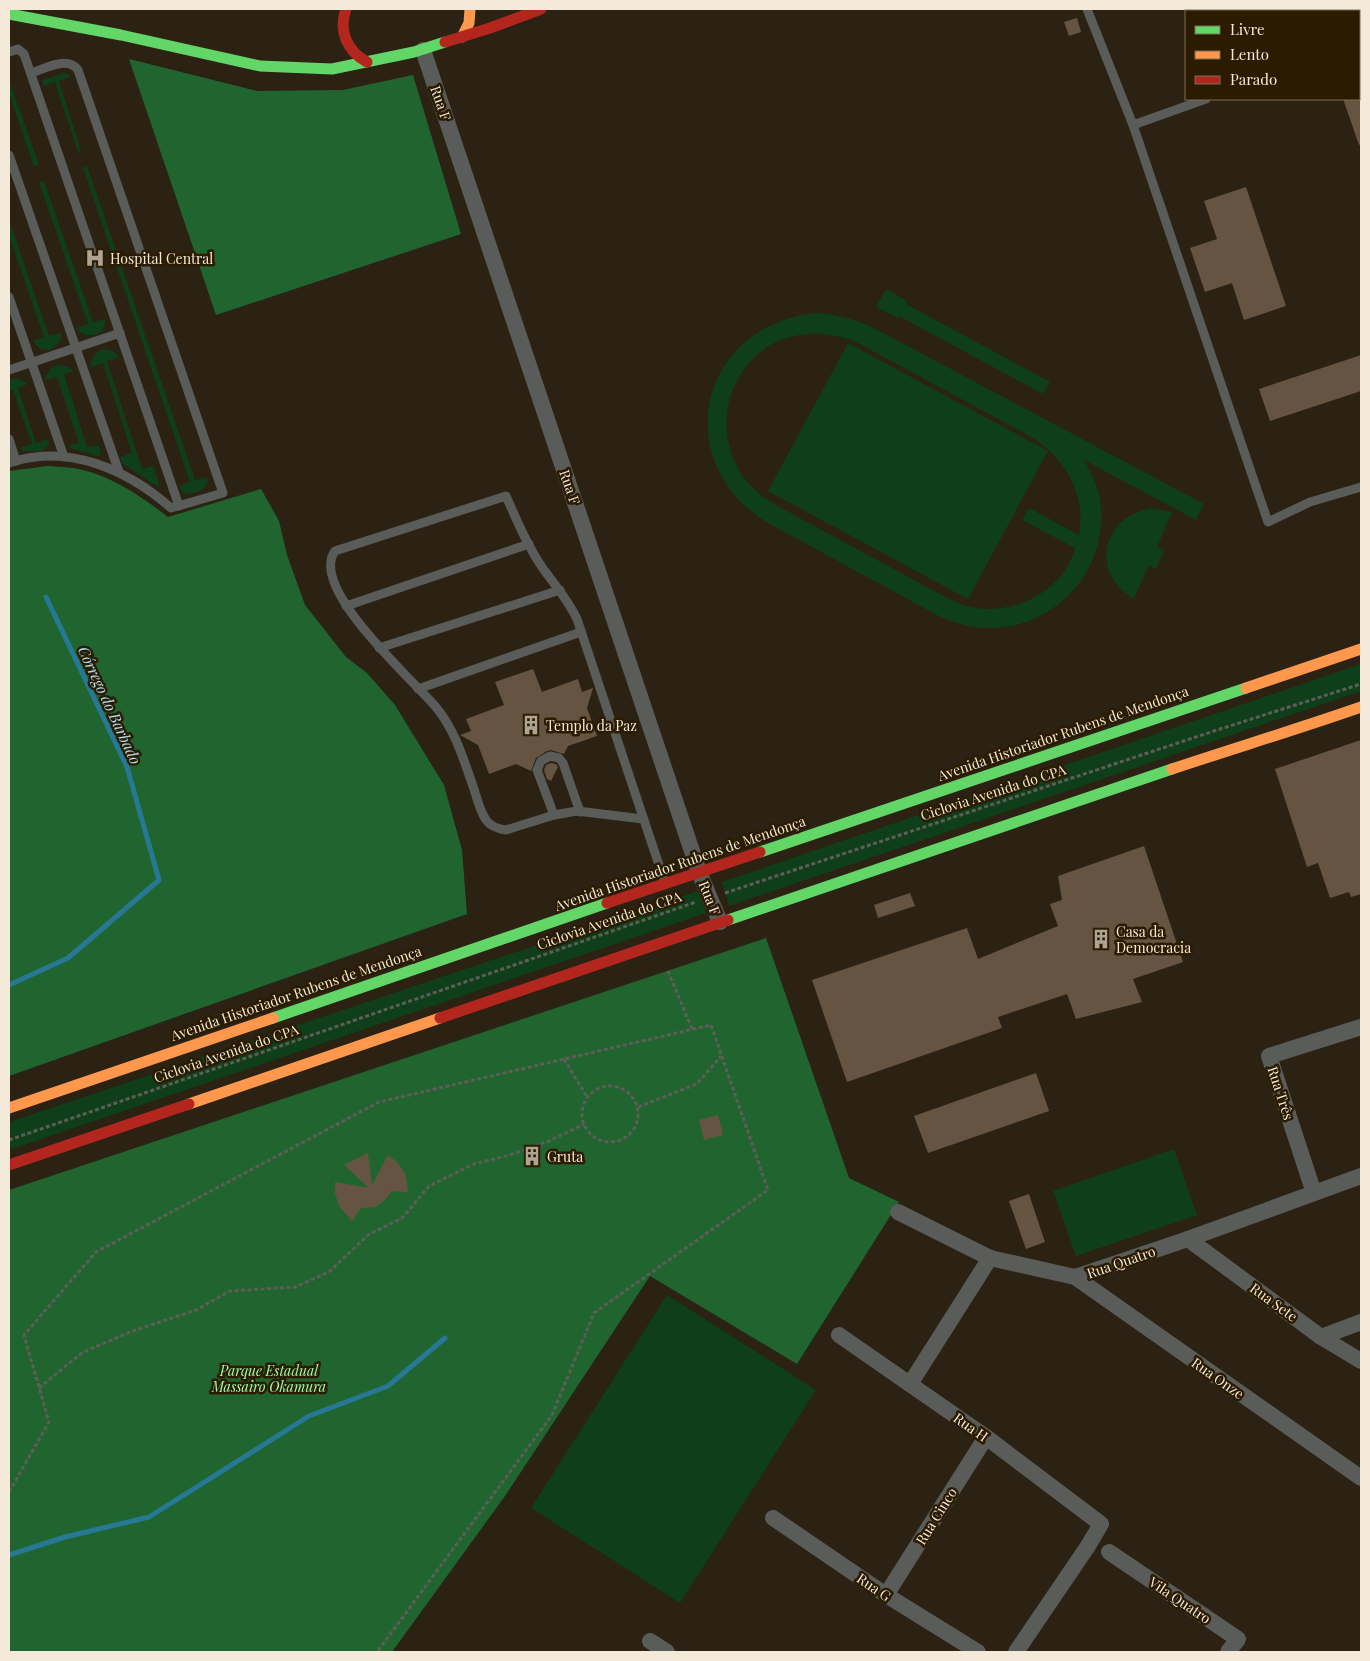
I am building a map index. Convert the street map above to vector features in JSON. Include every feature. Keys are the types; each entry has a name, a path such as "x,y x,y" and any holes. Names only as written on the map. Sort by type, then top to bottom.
{"main road":[{"path":"346,9 342,26 345,39 352,51 367,62"},
{"path":"462,37 469,23 470,9"},
{"path":"9,14 121,35 260,66 332,69 423,50 541,9"},
{"name":"Avenida Historiador Rubens de Mendonça","path":"9,1108 1361,649"},
{"path":"9,1165 720,922 1361,707"}],"street":[{"name":"Rua F","path":"423,50 700,872 720,922"},
{"name":"Rua Três","path":"1314,1193 1269,1056 1361,1027"},
{"name":"Rua Quatro","path":"898,1212 990,1258 1075,1277 1188,1239 1361,1176"},
{"name":"Rua Sete","path":"1188,1239 1321,1337 1361,1362"},
{"path":"910,1384 990,1258"},
{"name":"Rua Onze","path":"1075,1277 1361,1478"},
{"path":"1321,1337 1361,1322"},
{"name":"Rua H","path":"839,1335 986,1437 1100,1524 1088,1546 1016,1652"},
{"name":"Rua Cinco","path":"886,1595 986,1437"},
{"name":"Rua G","path":"772,1518 886,1595 978,1652"},
{"name":"Vila Quatro","path":"1109,1552 1238,1639 1228,1652"},
{"path":"650,1641 667,1652"}],"lane":[{"path":"1087,9 1132,125 1268,522 1310,502 1361,487"},
{"path":"9,52 18,49 22,51 31,74 179,506"},
{"path":"9,439 13,462 38,457 64,457 95,462 119,472 142,486 171,508 223,493 78,70 73,64 65,62 31,74"},
{"path":"1132,125 1203,100"},
{"path":"9,155 119,472"},
{"path":"9,297 64,457"},
{"path":"9,370 120,333"},
{"path":"643,819 580,812 554,815 506,830 491,826 482,813 460,750 436,707 380,648 346,606 337,591 331,571 331,558 338,549 506,496 518,525 529,544 544,569 570,604 581,632 665,884"},
{"path":"346,606 529,544"},
{"path":"380,648 560,590"},
{"path":"418,689 581,632"},
{"path":"554,815 537,770 541,760 550,756 560,758 563,763 580,812"}],"path":[{"name":"Ciclovia Avenida do CPA","path":"9,1140 710,898 1214,730 1361,684"},
{"path":"668,971 692,1029"},
{"path":"9,1492 48,1422 24,1334 96,1252 379,1102 711,1024 768,1190 594,1313 552,1415 377,1652"},
{"path":"638,1107 698,1084 721,1055"},
{"path":"564,1059 587,1097"},
{"path":"602,1086 620,1087 628,1092 638,1107 639,1117 636,1126 623,1139 614,1142 605,1142 596,1138 584,1124 583,1106 587,1097 602,1086"},
{"path":"39,1388 83,1352 133,1331 196,1310 230,1290 295,1287 329,1272 368,1235 402,1218 429,1186 474,1164 549,1141 584,1124"}],"green space":[{"path":"129,59 257,91 343,90 413,75 461,234 216,315"},
{"path":"64,73 69,74 70,77 59,81 81,151 78,152 55,82 43,86 43,80"},
{"path":"9,80 39,165 34,166 9,93"},
{"path":"87,166 195,480 207,477 206,485 200,491 183,493 179,486 190,482 83,168"},
{"path":"44,181 93,322 105,319 103,330 95,335 85,334 76,328 88,324 39,182"},
{"path":"9,220 49,336 61,333 59,343 50,350 39,348 33,341 44,337 9,235"},
{"path":"886,289 907,301 906,304 1050,382 1043,394 899,316 898,318 876,307"},
{"path":"820,313 858,321 870,326 1204,504 1196,520 1084,460 1098,490 1101,526 1096,549 1087,571 1074,590 1057,605 1037,618 1014,625 977,628 939,616 768,523 736,497 716,465 708,431 711,398 724,367 747,340 779,322","holes":["816,333 846,338 1033,438 1055,457 1071,479 1076,492 1080,520 1079,535 1029,508 1022,520 1075,548 1061,576 1050,587 1022,603 1007,607 992,609 965,605 947,598 774,504 750,485 738,468 730,449 727,429 728,409 733,390 742,372 755,357 772,344 783,339"]},
{"path":"848,343 1048,451 968,599 768,491"},
{"path":"104,349 113,351 119,357 107,361 142,469 153,466 160,486 155,485 122,463 120,457 132,453 103,363 91,367 94,355"},
{"path":"57,365 67,366 74,371 64,374 87,447 99,445 101,455 99,456 70,448 69,445 79,443 57,377 44,380 50,369"},
{"path":"18,378 28,384 18,388 36,443 48,439 49,444 43,451 23,451 20,448 32,444 13,390 9,391 9,380"},
{"path":"48,466 79,469 95,473 138,495 168,517 261,489 279,521 287,555 305,605 346,657 367,673 395,705 444,785 462,850 467,914 9,1076 9,471"},
{"path":"1152,508 1172,512 1157,547 1164,550 1156,569 1148,566 1134,599 1116,584 1112,577 1107,565 1106,553 1108,542 1120,523 1129,516"},
{"path":"1361,664 1361,691 729,906 722,882"},
{"path":"698,891 706,913 9,1150 9,1122"},
{"name":"Parque Estadual Massairo Okamura","path":"766,938 849,1178 899,1202 797,1364 650,1276 505,1496 392,1652 9,1652 9,1190"},
{"path":"1174,1149 1197,1215 1076,1256 1053,1191"},
{"path":"667,1295 816,1390 680,1603 531,1508"}],"building":[{"path":"1077,18 1081,32 1069,36 1064,22"},
{"path":"1361,99 1361,144 1359,145 1343,100"},
{"path":"1246,187 1286,306 1244,320 1232,283 1205,292 1190,248 1217,239 1204,201"},
{"path":"1361,355 1361,391 1270,421 1259,389"},
{"name":"Templo da Paz","path":"533,669 542,692 578,679 582,692 593,688 587,708 597,736 568,746 564,754 551,750 547,751 536,758 531,771 516,764 489,774 478,745 460,735 471,731 466,719 504,705 495,682"},
{"path":"1361,740 1361,894 1351,897 1349,892 1330,898 1318,863 1307,867 1275,769"},
{"path":"556,764 558,767 551,781 547,779 544,770 546,765"},
{"path":"1144,846 1183,962 1133,979 1142,1002 1076,1019 1067,994 998,1017 1002,1028 847,1082 812,980 967,928 978,959 1058,926 1050,904 1062,900 1058,876"},
{"path":"910,893 915,906 878,918 874,905"},
{"path":"1036,1073 1049,1111 928,1153 914,1116"},
{"path":"718,1115 723,1135 704,1140 699,1120"},
{"name":"Gruta","path":"536,1147 541,1161 527,1165 523,1151"},
{"path":"368,1153 372,1185 388,1155 397,1162 405,1173 408,1192 390,1191 384,1201 375,1207 361,1208 352,1221 339,1206 335,1193 335,1182 369,1188 344,1165"},
{"path":"1029,1194 1045,1242 1026,1249 1009,1201"}],"waterway":[{"name":"Córrego do Barbado","path":"9,985 68,958 159,880 127,767 46,597"},
{"path":"9,1555 65,1537 149,1517 309,1416 388,1386 445,1338"}],"traffic: fast":[{"path":"9,14 121,35 260,66 332,69 414,52 445,42"},
{"path":"760,852 1246,688"},
{"path":"728,920 1172,769"},
{"path":"273,1018 607,903"}],"traffic: slow":[{"path":"462,37 469,23 470,9"},
{"path":"1246,688 1361,649"},
{"path":"1172,769 1361,707"},
{"path":"9,1108 273,1018"},
{"path":"189,1104 440,1018"}],"traffic: jam":[{"path":"346,9 343,25 346,40 354,52 367,62"},
{"path":"445,42 541,9"},
{"path":"607,903 760,852"},
{"path":"440,1018 728,920"},
{"path":"9,1165 189,1104"}],"place":[{"name":"Hospital Central","path":"95,258"},
{"name":"Templo da Paz","path":"531,725"},
{"name":"Casa da Democracia","path":"1101,939"},
{"name":"Gruta","path":"532,1156"}]}
